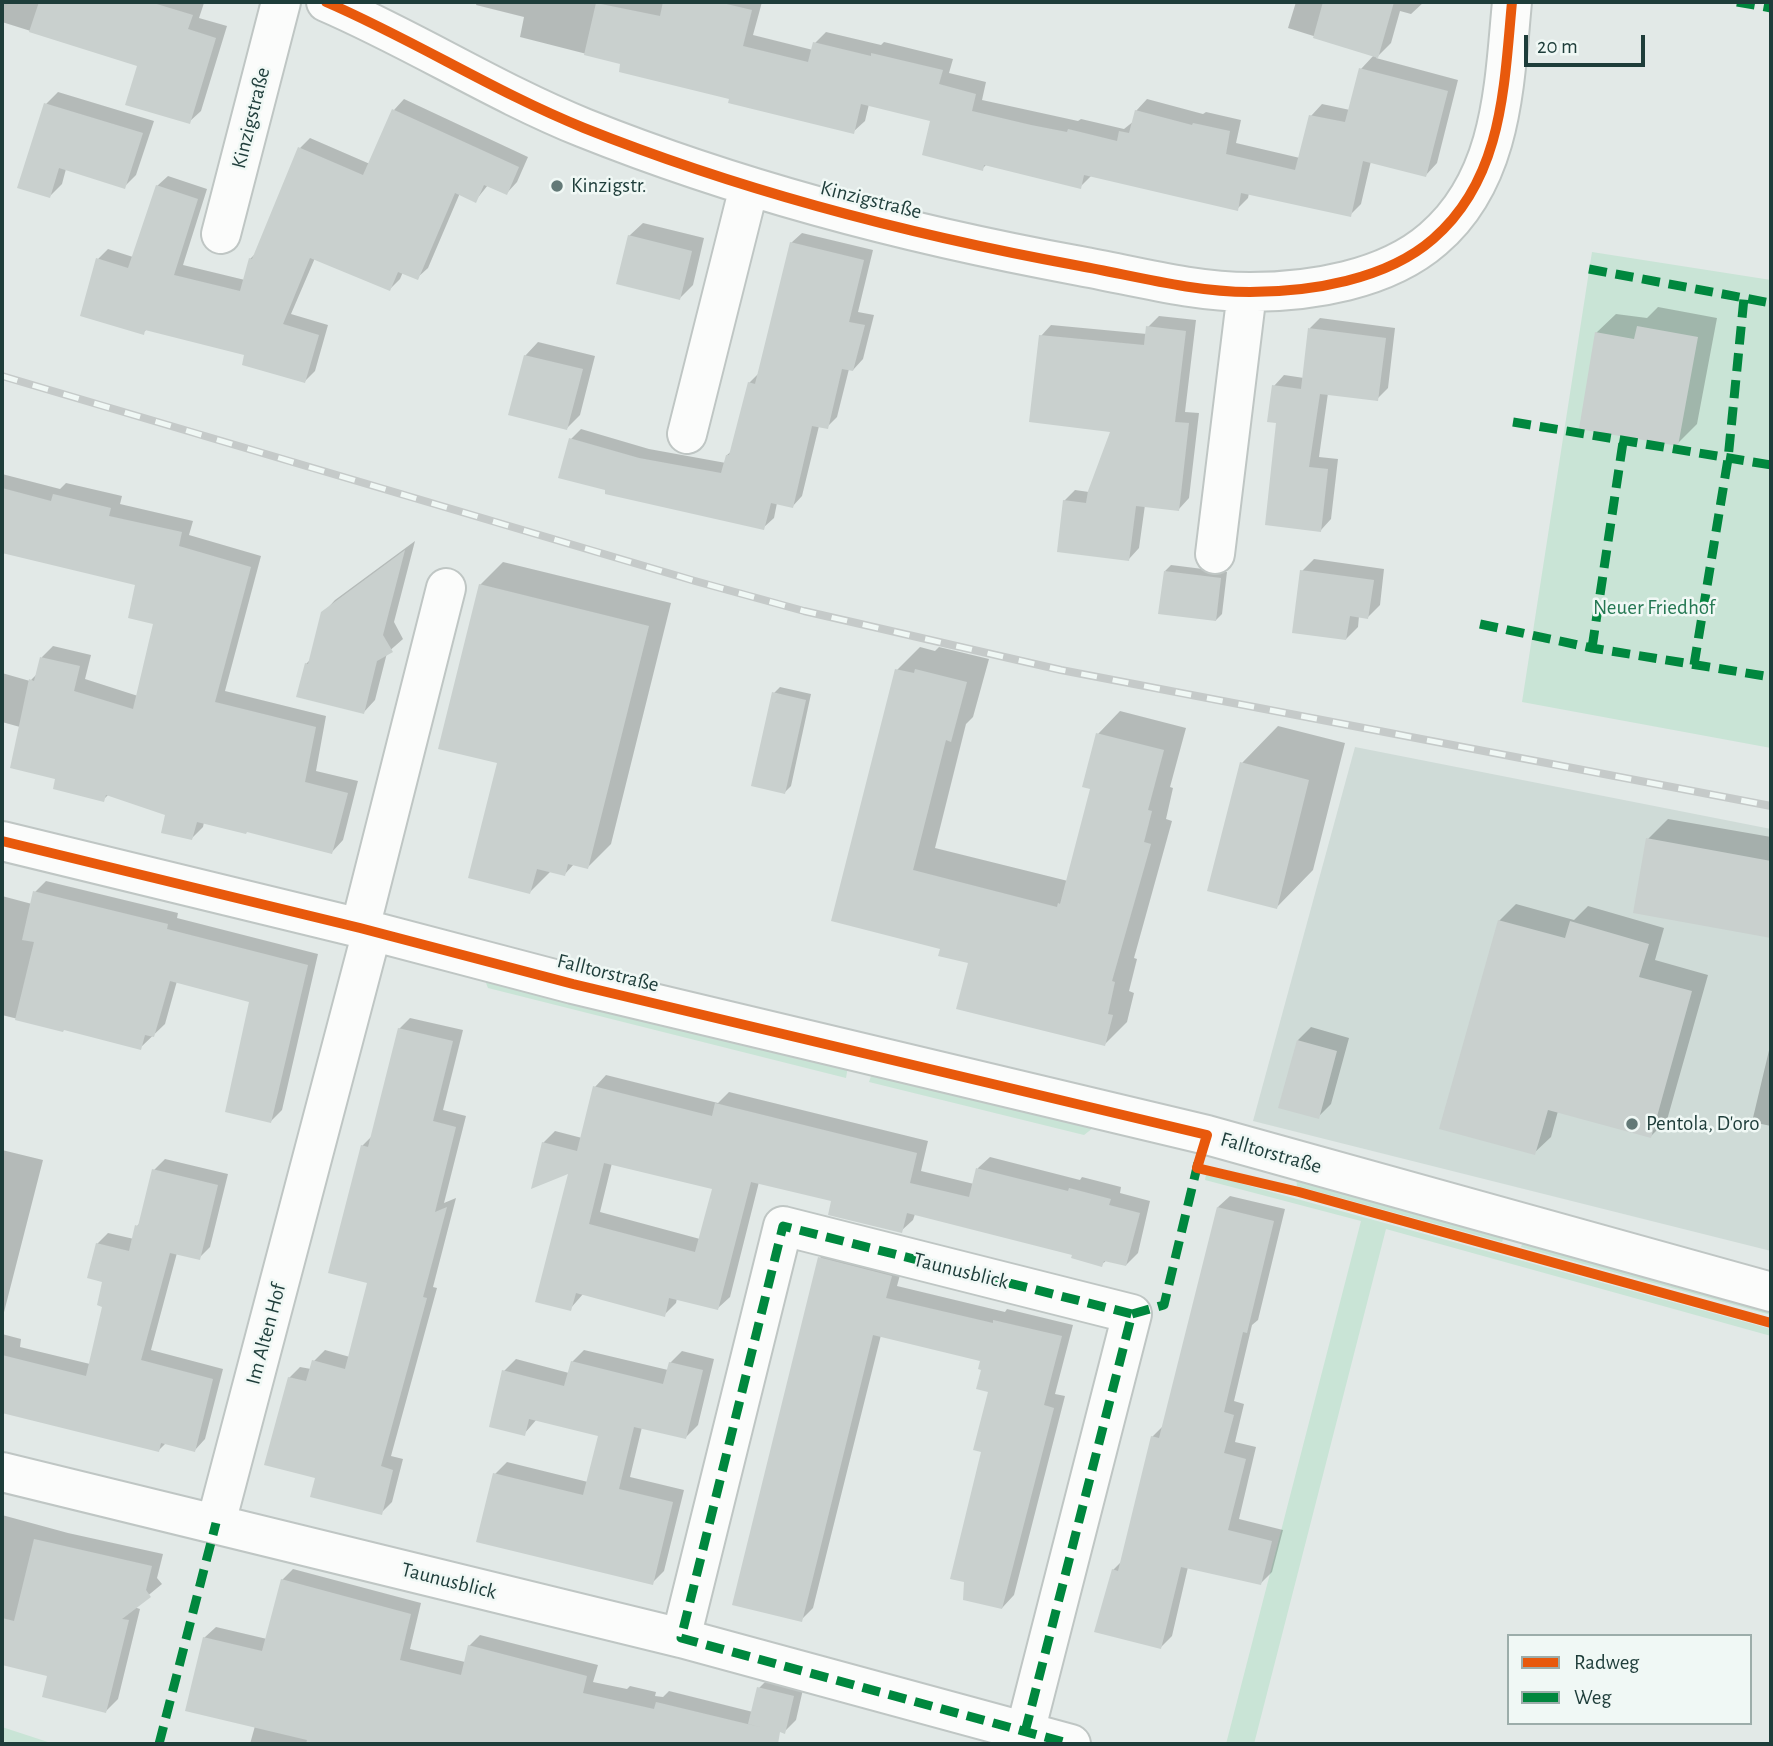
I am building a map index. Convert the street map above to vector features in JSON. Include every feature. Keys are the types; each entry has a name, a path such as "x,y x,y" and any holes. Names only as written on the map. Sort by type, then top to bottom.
{"street":[{"name":"Kinzigstraße","path":"221,234 281,2"},
{"name":"Kinzigstraße","path":"327,2 410,41 533,106 657,156 749,187 867,220 1013,254 1199,287 1247,292 1336,283 1398,262 1432,241 1456,216 1474,187 1492,149 1501,112 1512,2"},
{"path":"687,435 749,187"},
{"path":"1215,554 1247,292"},
{"path":"366,930 446,587"},
{"name":"Falltorstraße","path":"2,841 573,984 1207,1135 1771,1292"},
{"name":"Im Alten Hof","path":"216,1523 366,930"},
{"name":"Taunusblick","path":"681,1638 783,1227 1132,1314 1025,1732"},
{"path":"2,1472 216,1523"},
{"name":"Taunusblick","path":"216,1523 681,1638 1071,1744"}],"shaded area":[{"path":"1355,747 1771,829 1771,1251 1253,1121"}],"green space":[{"name":"Neuer Friedhof","path":"1592,252 1771,280 1771,748 1522,702"},
{"path":"491,977 848,1066 846,1078 488,988 486,983"},
{"path":"872,1073 1093,1128 1084,1135 869,1082"},
{"path":"1206,1174 1771,1329 1771,1336 1386,1229 1254,1744 1226,1744 1361,1221 1205,1180"},
{"path":"1296,1178 1506,1231 1502,1242 1297,1186"},
{"path":"1525,1237 1771,1305 1771,1315 1521,1247"},
{"path":"2,1727 54,1744 2,1744"}],"building":[{"path":"39,2 150,2 193,15 188,29 216,38 190,124 125,105 137,66 29,32"},
{"path":"663,2 718,2 752,10 743,46 808,62 813,42 943,70 939,84 976,94 972,111 1117,141 1119,131 1129,133 1135,110 1192,125 1193,123 1230,131 1226,154 1295,170 1309,115 1345,122 1359,68 1448,91 1426,177 1363,161 1351,217 1241,193 1238,211 1084,175 1081,189 984,165 983,171 922,155 930,121 861,104 854,134 728,103 729,99 619,72 620,64 584,55 596,3 660,16"},
{"path":"1323,2 1394,2 1378,58 1313,38"},
{"path":"44,103 143,133 125,189 59,168 50,198 17,188"},
{"path":"392,109 519,167 507,195 484,185 476,203 455,193 418,280 398,272 390,291 310,258 283,324 319,335 305,383 242,365 244,355 145,330 144,335 80,316 96,258 128,268 156,185 198,199 174,275 240,291 249,258 252,259 298,147 363,175"},
{"path":"628,235 692,251 680,300 616,284"},
{"path":"790,242 864,260 849,322 865,325 853,371 842,369 828,429 812,426 793,508 771,503 764,530 605,494 605,490 558,478 569,438 639,458 721,473 726,455 729,455 748,382 755,384"},
{"path":"1146,326 1186,331 1175,422 1189,423 1179,511 1136,506 1129,561 1057,552 1063,500 1086,503 1110,432 1029,422 1039,335 1144,345"},
{"path":"1637,326 1698,337 1678,446 1579,429 1595,332 1634,339"},
{"path":"1308,328 1386,338 1378,401 1320,394 1309,467 1328,469 1321,532 1265,525 1276,423 1267,422 1272,385 1301,389"},
{"path":"524,355 583,369 567,430 508,415"},
{"path":"2,488 51,501 53,494 111,508 109,516 182,532 179,546 251,567 215,702 316,727 305,782 348,793 332,854 197,822 192,840 161,833 165,815 106,795 104,802 53,789 55,779 10,768 29,679 34,681 40,657 80,666 74,691 133,709 153,624 128,618 135,585 2,553"},
{"path":"405,550 383,635 393,652 377,661 364,714 296,697 305,663 308,664 321,612"},
{"path":"1300,570 1374,580 1368,619 1350,616 1346,640 1292,633"},
{"path":"1164,571 1221,578 1216,621 1158,614"},
{"path":"479,584 649,626 588,869 568,864 565,876 537,869 530,894 468,878 497,763 438,749"},
{"path":"895,669 914,673 915,669 967,682 951,742 946,740 913,870 1057,907 1090,789 1082,787 1096,733 1164,750 1148,810 1152,811 1144,842 1151,844 1112,981 1115,982 1108,1014 1113,1015 1105,1046 956,1009 968,963 938,956 940,949 831,921"},
{"path":"772,692 806,700 785,794 751,786"},
{"path":"1240,762 1309,780 1277,909 1207,891"},
{"path":"1646,838 1771,861 1771,938 1633,913"},
{"path":"33,891 168,924 167,929 308,965 271,1123 225,1112 249,1002 170,981 154,1037 145,1035 141,1050 15,1020 34,942 22,940"},
{"path":"1498,920 1565,938 1570,921 1649,944 1639,977 1692,991 1651,1138 1548,1110 1535,1155 1439,1129"},
{"path":"398,1028 453,1041 433,1121 456,1127 435,1212 447,1207 423,1297 427,1298 381,1466 393,1470 382,1515 310,1497 315,1478 264,1465 288,1377 306,1381 312,1360 345,1369 367,1283 328,1273 361,1145 368,1147"},
{"path":"1297,1040 1337,1051 1319,1119 1278,1108"},
{"path":"593,1086 712,1116 715,1103 917,1153 910,1183 969,1197 976,1168 1111,1199 1109,1205 1140,1213 1126,1266 1104,1261 1102,1267 1071,1258 1072,1255 907,1213 902,1233 828,1215 831,1201 751,1182 718,1310 669,1298 665,1317 576,1293 571,1311 535,1302 568,1174 531,1189 542,1142 577,1151","holes":["604,1163 712,1189 695,1252 589,1224"]},
{"path":"152,1169 218,1185 200,1260 170,1253 141,1360 213,1379 195,1452 161,1443 159,1452 2,1413 2,1355 86,1376 102,1307 97,1305 102,1282 87,1278 96,1243 129,1251"},
{"path":"1217,1207 1274,1221 1247,1333 1243,1332 1224,1412 1234,1415 1224,1453 1246,1459 1228,1530 1272,1541 1261,1585 1181,1567 1161,1649 1094,1632 1112,1569 1118,1571 1151,1436 1159,1438"},
{"path":"818,1257 892,1276 886,1298 1062,1336 1044,1405 1054,1408 1002,1609 963,1600 964,1582 950,1579 981,1452 973,1450 988,1392 976,1389 981,1370 978,1369 980,1361 873,1335 802,1622 732,1605"},
{"path":"571,1361 663,1384 669,1362 703,1370 686,1439 634,1427 619,1489 673,1502 653,1585 476,1542 493,1473 583,1495 598,1436 529,1419 525,1436 489,1427 502,1370 564,1386"},
{"path":"34,1539 152,1566 146,1590 151,1597 122,1619 129,1620 106,1713 42,1697 47,1676 2,1665 2,1618 14,1621"},
{"path":"281,1579 411,1614 400,1660 461,1675 468,1645 587,1676 583,1693 654,1709 656,1702 764,1728 748,1724 757,1687 794,1696 785,1734 780,1732 778,1744 306,1744 307,1740 185,1711 203,1637 262,1651"}],"railway":[{"path":"2,376 804,611 1061,670 1771,806"}],"marked path":[{"path":"1737,2 1771,8"},
{"path":"1589,269 1771,303"},
{"path":"1694,665 1728,459 1744,298"},
{"path":"1513,422 1771,465"},
{"path":"1592,648 1623,442"},
{"path":"1480,624 1592,648 1771,677"},
{"path":"1132,1314 1164,1305 1198,1163"},
{"path":"1025,1732 1132,1314 783,1226 681,1638 1071,1744"},
{"path":"159,1744 216,1523"}],"cycle path":[{"path":"326,2 551,114 644,151 767,192 891,226 1017,254 1186,286 1250,292 1322,286 1370,274 1414,253 1433,239 1456,215 1474,188 1487,160 1496,130 1512,2"},
{"path":"2,841 360,928 573,984 1207,1135 1197,1168 1299,1192 1771,1323"}],"place":[{"name":"Kinzigstr.","path":"557,186"},
{"name":"Pentola, D'oro","path":"1632,1124"}]}
